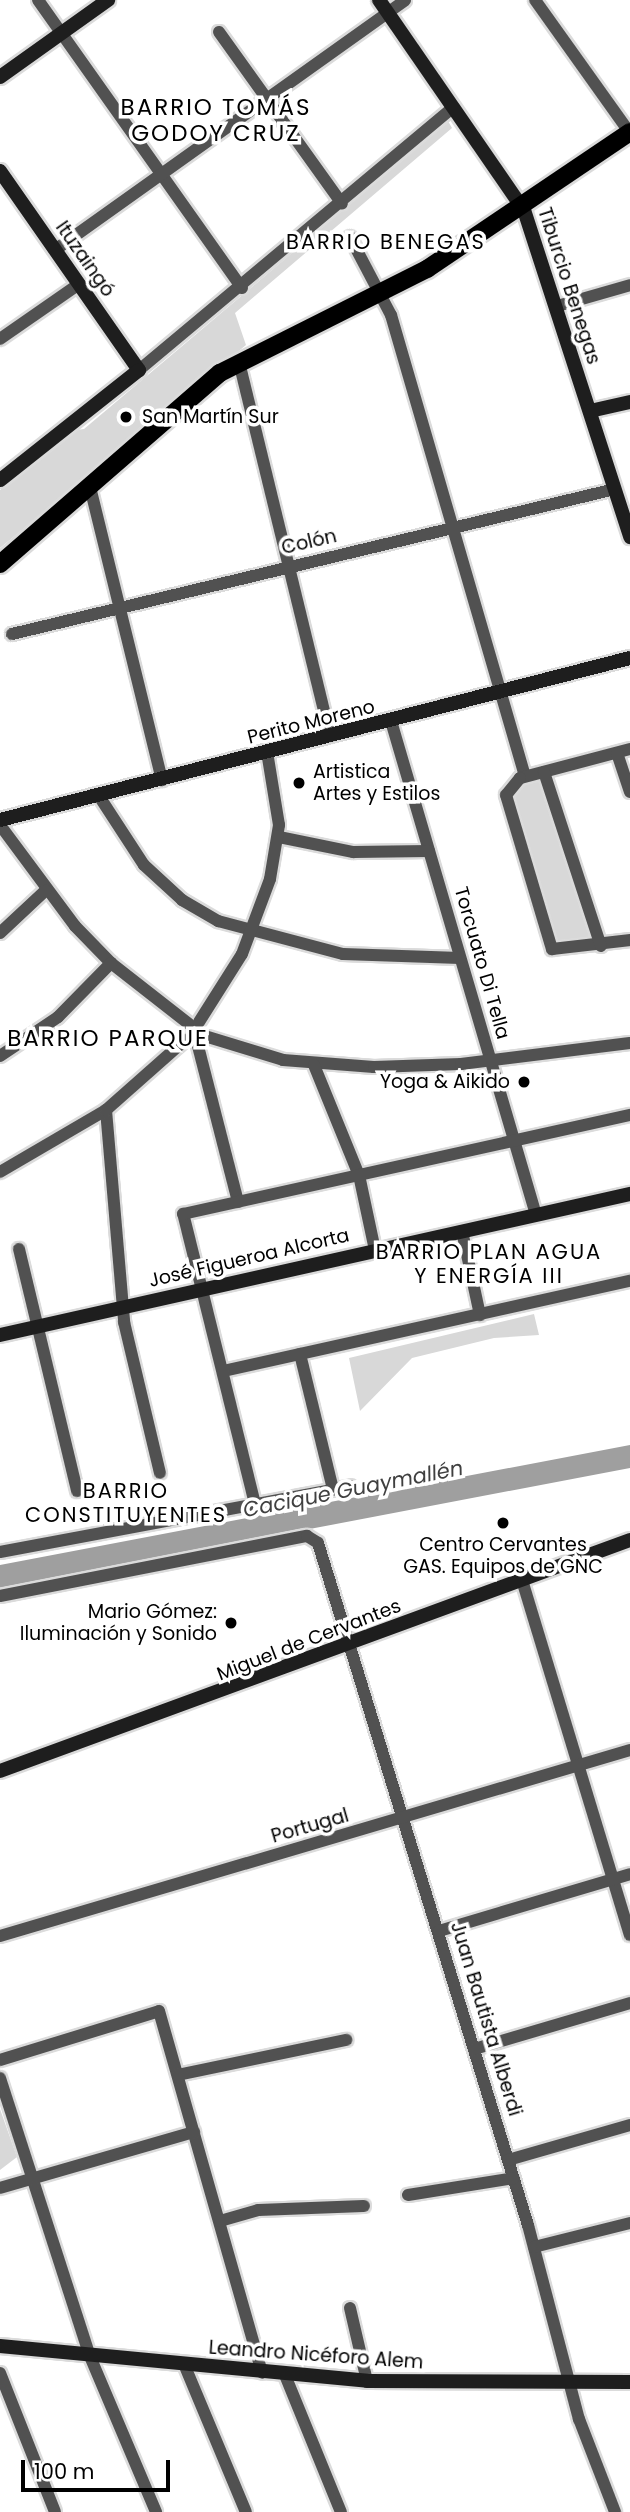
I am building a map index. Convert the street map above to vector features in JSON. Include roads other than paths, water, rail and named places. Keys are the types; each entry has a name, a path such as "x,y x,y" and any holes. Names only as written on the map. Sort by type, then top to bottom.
{"main road":[{"path":"0,76 108,0"},
{"name":"Tiburcio Benegas","path":"383,6 524,210 630,537"},
{"path":"0,564 239,362 383,294 524,210 630,132"},
{"name":"Ituzaingó","path":"0,171 139,370"},
{"path":"0,480 139,370"},
{"path":"590,411 630,402"},
{"name":"Perito Moreno","path":"0,823 630,658"},
{"name":"José Figueroa Alcorta","path":"0,1335 630,1194"},
{"name":"Miguel de Cervantes","path":"0,1770 352,1646 630,1540"},
{"name":"Leandro Nicéforo Alem","path":"0,2346 367,2381 575,2385 630,2382"}],"street":[{"path":"38,0 242,288"},
{"path":"55,250 266,98 383,6 405,0"},
{"path":"535,0 630,132"},
{"path":"219,32 342,204"},
{"path":"139,370 242,288 454,107"},
{"path":"350,237 383,294 498,694 525,776"},
{"path":"0,339 79,284"},
{"path":"557,306 630,285"},
{"path":"239,362 330,736"},
{"path":"90,487 162,780"},
{"name":"Colón","path":"12,634 615,489"},
{"name":"Torcuato Di Tella","path":"391,721 536,1215"},
{"path":"630,792 623,751 525,776 509,785 507,799 552,949 601,946 630,940"},
{"path":"0,1172 106,1110 185,1040 251,932 279,836 267,752"},
{"path":"544,772 601,946"},
{"path":"99,796 131,848 161,883 207,915 251,932 367,957 460,958"},
{"path":"0,823 45,891 111,963 194,1023 203,1042 238,1202"},
{"path":"279,836 353,852 429,850"},
{"path":"0,933 45,891"},
{"path":"0,1056 68,1008 111,963"},
{"path":"185,1040 314,1065 490,1061 630,1043"},
{"path":"314,1065 359,1175 375,1250"},
{"path":"106,1110 122,1306 160,1473"},
{"path":"255,1504 183,1214 630,1115"},
{"path":"462,1231 480,1315"},
{"path":"19,1249 77,1491"},
{"path":"223,1371 630,1280"},
{"path":"300,1354 333,1489"},
{"path":"1,1548 351,1486"},
{"name":"Juan Bautista Alberdi","path":"0,1596 314,1538 352,1646 406,1818 575,2385 579,2419 615,2512"},
{"path":"522,1580 581,1765 630,1934"},
{"name":"Portugal","path":"0,1936 630,1750"},
{"path":"439,1931 630,1874"},
{"path":"474,2049 630,2003"},
{"path":"0,2060 159,2011 262,2373"},
{"path":"178,2075 346,2040"},
{"path":"0,2078 89,2354 156,2512"},
{"path":"508,2160 630,2126"},
{"path":"0,2188 194,2132"},
{"path":"408,2195 514,2178"},
{"path":"220,2221 258,2210 364,2206"},
{"path":"534,2247 630,2223"},
{"path":"350,2308 367,2381"},
{"path":"184,2364 246,2512"},
{"path":"0,2374 55,2512"},
{"path":"285,2375 341,2512"}],"place":[{"name":"San Martín Sur","path":"126,417"},
{"name":"Artistica Artes y Estilos","path":"299,783"},
{"name":"Yoga & Aikido","path":"524,1082"},
{"name":"Centro Cervantes GAS. Equipos de GNC","path":"503,1523"},
{"name":"Mario Gómez: Iluminación y Sonido","path":"231,1623"}],"district":[{"name":"BARRIO TOMÁS GODOY CRUZ","path":"216,120"},
{"name":"BARRIO BENEGAS","path":"386,242"},
{"name":"BARRIO PARQUE","path":"108,1038"},
{"name":"BARRIO PLAN AGUA Y ENERGÍA III","path":"489,1264"},
{"name":"BARRIO CONSTITUYENTES","path":"126,1503"}],"water label":[{"name":"Cacique Guaymallén","path":"353,1489"}]}
